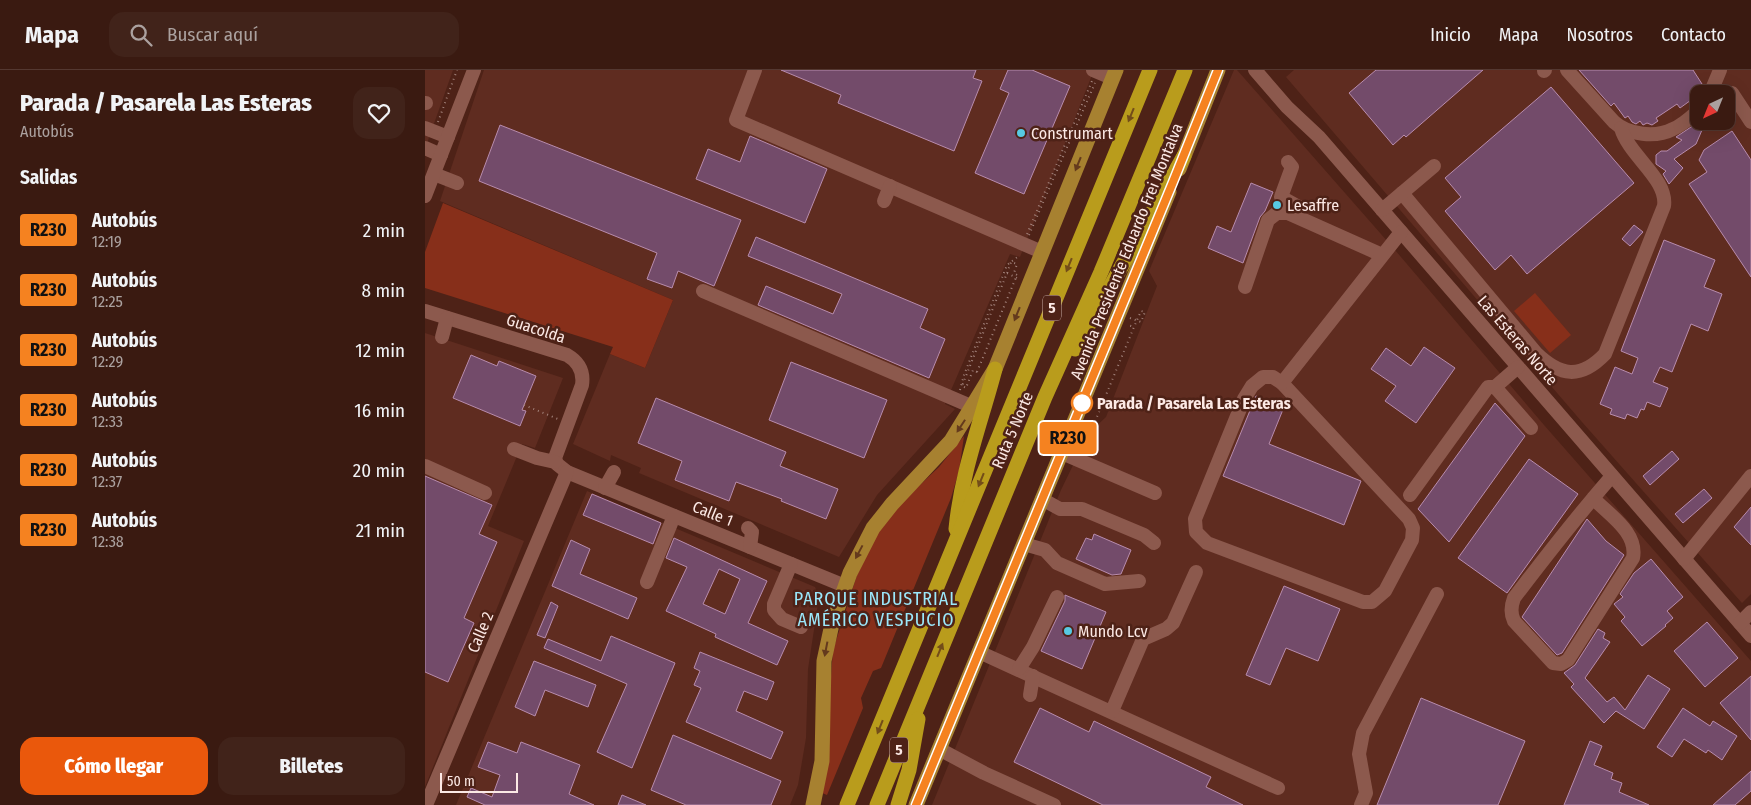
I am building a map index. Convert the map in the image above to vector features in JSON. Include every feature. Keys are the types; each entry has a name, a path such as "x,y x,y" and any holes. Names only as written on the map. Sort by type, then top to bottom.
{"highway":[{"name":"Ruta 5 Norte","path":"847,805 1150,70"},
{"name":"Ruta 5 Norte","path":"877,805 1045,396 1101,272 1185,70"},
{"path":"1045,396 1116,280 1184,156"},
{"path":"954,545 959,500 995,369"},
{"path":"898,805 911,762 921,695"},
{"path":"841,805 864,765"}],"main road":[{"name":"Avenida Presidente Eduardo Frei Montalva","path":"916,805 1218,70"},
{"path":"813,805 822,761 824,661 845,586 859,552 873,528 892,504 942,452 966,405 995,369 1114,74"}],"street":[{"path":"425,196 474,70"},
{"path":"755,70 736,120 1042,252"},
{"name":"Las Esteras Norte","path":"1255,70 1298,118 1319,137 1751,636"},
{"path":"1567,70 1621,128 1631,132 1660,133 1671,130 1690,116"},
{"path":"1714,85 1719,70"},
{"path":"1094,71 1114,74"},
{"path":"1735,98 1751,122"},
{"path":"1402,193 1536,353 1554,368 1564,372 1586,369 1605,354 1664,206 1665,197 1661,186 1624,141 1621,128"},
{"path":"428,131 445,144"},
{"path":"425,148 445,144"},
{"path":"1288,162 1292,167 1281,197 1299,207"},
{"path":"1382,210 1434,166"},
{"path":"434,174 457,183"},
{"path":"884,201 890,186"},
{"path":"1245,287 1268,220 1277,213 1288,212 1382,255"},
{"path":"1282,383 1401,232"},
{"path":"703,291 966,405"},
{"name":"Guacolda","path":"425,311 567,356 575,361 581,369 583,380 557,448 555,462"},
{"path":"442,337 447,318"},
{"path":"1410,495 1488,387 1495,387 1518,367"},
{"path":"1263,377 1273,377 1282,383 1409,519 1413,528 1412,540 1385,591 1372,602 1363,602 1207,543 1196,532 1195,519 1244,399 1252,386 1263,377"},
{"path":"1495,387 1531,428"},
{"path":"514,449 537,458 555,462 567,472"},
{"path":"1062,453 1155,493"},
{"path":"425,466 485,493"},
{"name":"Calle 1","path":"567,472 845,586"},
{"name":"Calle 2","path":"426,805 567,472"},
{"path":"605,488 614,472"},
{"path":"1593,498 1629,535 1634,549 1633,558 1568,660 1561,664 1553,662 1514,621 1511,614 1511,605 1549,552 1593,498 1613,476"},
{"path":"1684,558 1751,476"},
{"path":"1042,499 1060,509 1082,508 1144,535 1154,544"},
{"path":"647,582 674,516"},
{"path":"748,528 753,532 750,547"},
{"path":"1024,544 1045,550 1057,563 1105,584 1139,580"},
{"path":"791,564 774,604 774,610 782,619 801,627"},
{"path":"1112,711 1143,638 1165,629 1173,623 1196,572"},
{"path":"1361,805 1366,793 1359,754 1363,734 1437,594"},
{"path":"1019,669 1033,648 1057,598"},
{"path":"1740,623 1751,612"},
{"path":"979,652 1278,788"},
{"path":"1030,695 1033,676"},
{"path":"939,748 984,773 1053,805"}],"path":[{"path":"428,131 457,70"},
{"path":"1022,245 1094,71"},
{"path":"966,405 969,391 1017,275 1014,273 1017,264 1011,262 1007,273"},
{"path":"1127,316 1134,319 1141,322 1145,312 1141,310 1137,319 1134,327"},
{"path":"971,374 973,370 977,372"},
{"path":"525,405 567,423"},
{"path":"1082,424 1092,429 1095,420"}],"shaded area":[{"path":"425,70 453,70 425,149"},
{"path":"484,70 1094,70 1020,257 1010,254 945,404 955,409 877,495 839,557 639,473 641,468 611,455 610,461 573,444 610,354 645,368 673,300 440,201"},
{"path":"1234,70 1237,70 1395,250 1544,425 1751,661 1751,805 932,805 1061,490 1088,434 1106,417 1157,286 1149,271"},
{"path":"1294,70 1751,70 1751,594 1742,603 1582,422 1286,77"},
{"path":"443,203 673,300 645,368 610,354 613,347 425,288 425,252"},
{"path":"1535,293 1571,335 1550,353 1514,311"},
{"path":"425,333 563,378 535,448 522,444 488,526 524,541 425,787"},
{"path":"964,436 959,471 951,498 881,668 873,671 861,698 863,708 827,795 822,793 833,650 857,575 875,537 903,501 939,467"},
{"path":"587,491 815,587 819,597 808,669 806,738 798,785 790,805 456,805"}],"building":[{"path":"781,70 976,70 973,78 982,81 954,151 838,103 841,95"},
{"name":"Construmart","path":"1008,70 1032,70 1070,86 1024,194 975,173 1009,93 1000,89"},
{"path":"1376,70 1483,70 1406,137 1404,135 1393,145 1349,93"},
{"path":"1579,70 1693,70 1702,84 1690,85 1690,101 1680,108 1677,104 1656,118 1658,121 1652,125 1647,123 1643,125 1640,121 1636,124 1628,116 1625,118 1614,103 1611,106"},
{"path":"1551,87 1634,183 1527,274 1511,255 1495,270 1445,211 1461,197 1445,178"},
{"path":"500,125 741,220 714,286 678,271 672,288 647,279 657,253 479,181"},
{"path":"1690,128 1690,130 1702,130 1696,144 1674,159 1683,168 1669,184 1663,174 1666,171 1656,164 1656,155 1661,151 1667,151 1682,140 1676,137"},
{"path":"1732,131 1751,160 1751,277 1689,184 1707,172 1699,160 1704,150"},
{"path":"750,136 827,169 805,223 696,179 708,149 740,162"},
{"path":"1251,183 1273,192 1265,211 1260,217 1243,263 1208,248 1217,226 1231,232"},
{"path":"1634,225 1643,232 1630,246 1622,239"},
{"path":"756,237 928,309 920,328 945,339 929,378 758,305 766,286 833,314 842,294 748,256"},
{"path":"1664,240 1715,260 1704,287 1722,294 1708,331 1691,324 1672,372 1660,367 1653,382 1668,388 1660,407 1647,402 1644,410 1641,409 1637,418 1627,414 1625,419 1610,414 1612,409 1600,404 1615,367 1632,374 1638,358 1621,351"},
{"path":"1424,347 1455,368 1416,423 1385,401 1396,386 1371,369 1386,348 1411,366"},
{"path":"471,355 497,366 499,361 536,376 522,410 526,411 520,426 453,398"},
{"path":"791,362 887,400 864,458 769,420"},
{"path":"1256,396 1284,407 1269,444 1361,481 1344,525 1223,476"},
{"path":"656,398 786,452 780,466 838,489 826,519 781,501 782,499 736,482 729,501 675,480 682,461 638,443"},
{"path":"1495,403 1525,436 1449,542 1418,509"},
{"path":"1672,451 1679,459 1650,485 1643,476"},
{"path":"1529,459 1578,494 1507,593 1458,558"},
{"path":"425,476 492,505 479,534 497,542 464,618 474,623 448,682 425,672"},
{"path":"1704,489 1712,498 1683,523 1675,514"},
{"path":"592,494 661,523 653,544 583,515"},
{"path":"1751,507 1751,545 1734,527"},
{"path":"1587,519 1606,541 1624,555 1562,653 1557,655 1522,617"},
{"path":"1094,534 1131,550 1121,574 1112,575 1076,559 1086,538 1092,540"},
{"path":"674,538 767,581 748,623 788,641 777,665 715,637 716,634 666,611 687,567 666,558","holes":["719,569 740,579 725,614 703,604"]},
{"path":"571,540 590,549 580,574 637,598 628,619 552,586"},
{"path":"1651,559 1683,597 1667,611 1673,618 1642,646 1621,621 1625,617 1614,604 1623,597 1620,594 1634,573"},
{"path":"1284,586 1340,609 1318,661 1286,648 1270,685 1246,675"},
{"path":"1065,595 1106,612 1082,669 1041,651 1065,601"},
{"path":"551,602 558,606 545,638 537,635"},
{"path":"1707,622 1738,658 1705,687 1674,651"},
{"path":"1598,629 1605,633 1603,638 1610,642 1585,678 1607,702 1614,697 1625,710 1648,675 1670,689 1644,729 1616,711 1604,723 1571,687 1574,684 1564,673 1575,665"},
{"path":"611,636 675,663 632,768 597,752 627,684 544,648 548,639 601,661"},
{"path":"700,652 774,682 767,700 744,691 736,711 783,732 771,759 686,722 701,688 694,685 700,671 694,668"},
{"path":"534,661 596,685 588,707 545,690 535,716 515,707"},
{"path":"1751,676 1751,740 1720,703"},
{"path":"1421,698 1525,741 1498,805 1377,805"},
{"path":"1040,708 1089,732 1094,721 1211,777 1206,787 1243,805 1103,805 1014,762"},
{"path":"1683,708 1710,726 1713,721 1737,736 1722,760 1708,750 1706,753 1684,739 1672,757 1657,747"},
{"path":"673,735 781,781 771,805 686,805 651,790"},
{"path":"1590,741 1602,746 1594,765 1613,773 1611,779 1622,783 1619,792 1649,805 1564,805"},
{"path":"488,742 517,753 521,742 580,765 569,794 594,805 485,805 467,797 471,788 492,797 500,775 478,767"},
{"path":"1751,771 1751,791 1735,805 1713,805"},
{"path":"622,795 646,805 618,805"}],"bus line":[{"name":"R230","path":"916,805 1218,70"}],"place":[{"name":"Construmart","path":"1021,133"},
{"name":"Lesaffre","path":"1277,205"},
{"name":"Parada / Pasarela Las Esteras","path":"1082,403"},
{"name":"Mundo Lcv","path":"1068,631"}],"district":[{"name":"PARQUE INDUSTRIAL AMÉRICO VESPUCIO","path":"876,609"}]}
